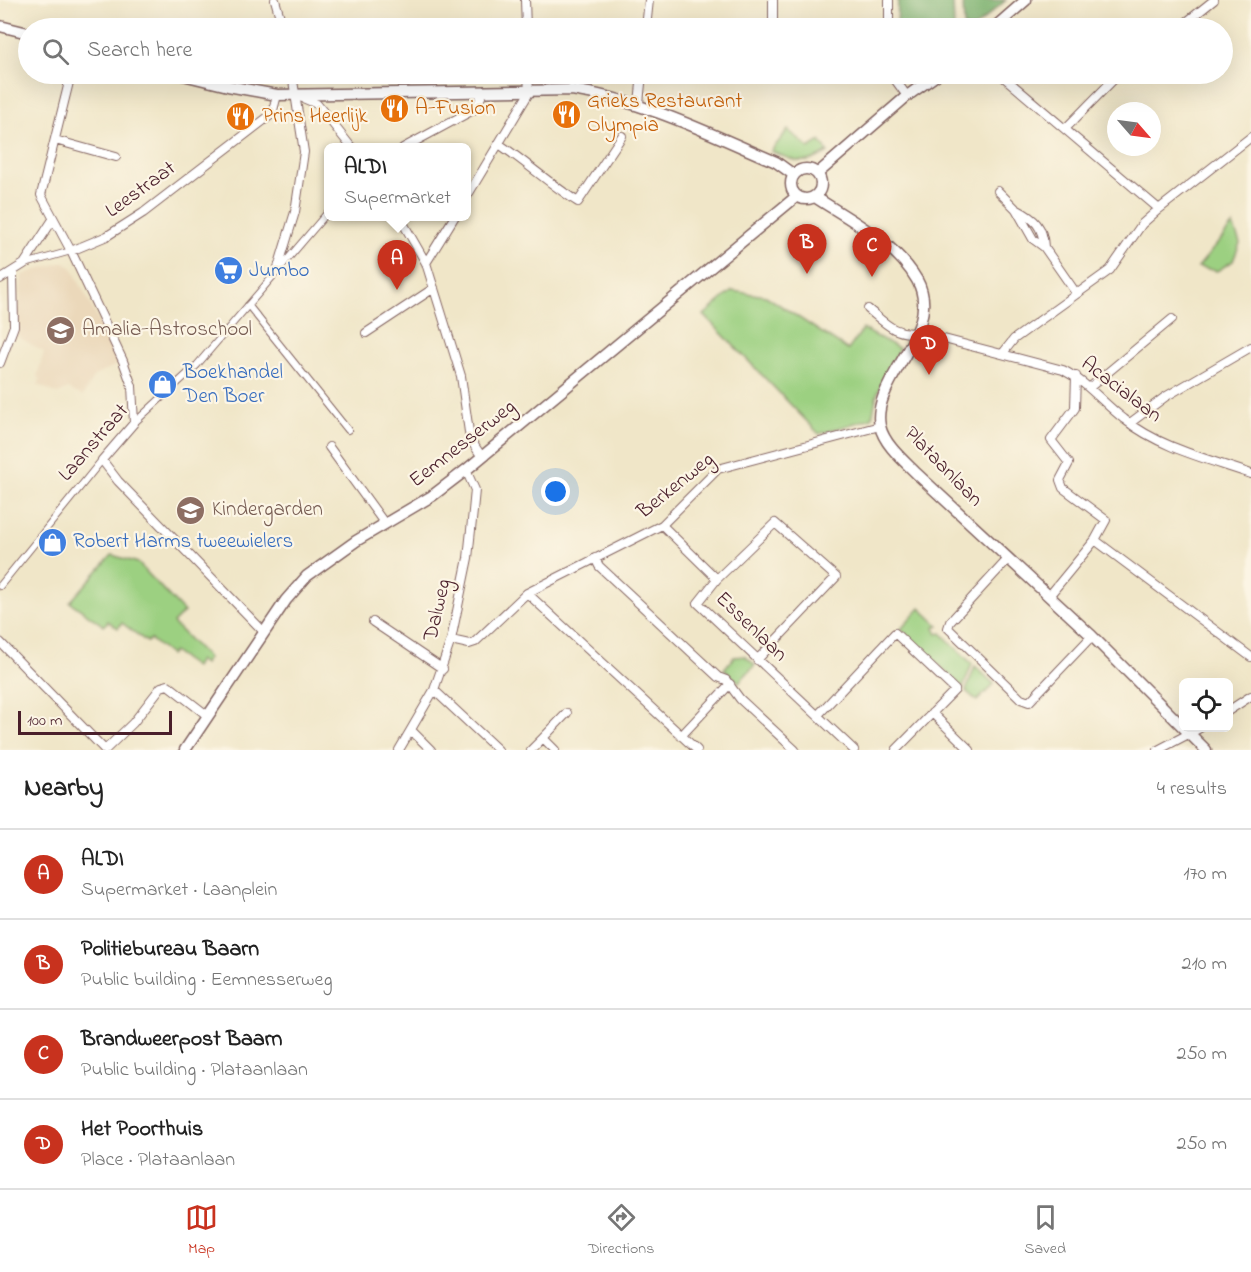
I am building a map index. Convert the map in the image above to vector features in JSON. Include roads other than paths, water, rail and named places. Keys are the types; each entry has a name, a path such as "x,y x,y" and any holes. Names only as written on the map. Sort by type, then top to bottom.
{"street":[{"path":"275,0 280,18"},
{"path":"525,0 526,18"},
{"path":"647,18 649,0"},
{"path":"773,0 773,18"},
{"path":"889,18 890,0"},
{"path":"1005,18 1026,0"},
{"path":"1192,18 1214,0"},
{"path":"0,26 18,30"},
{"path":"68,84 41,195 52,221 71,251 128,373 132,386 134,423"},
{"path":"226,84 277,95 529,93 572,90 611,96 639,104 776,162 794,175"},
{"path":"277,271 295,212 302,169 303,132 293,84"},
{"path":"471,190 529,93 529,84"},
{"path":"639,104 641,84"},
{"path":"898,84 907,96"},
{"path":"817,174 924,84"},
{"path":"1012,84 1159,209"},
{"path":"1065,129 1109,84"},
{"path":"411,143 475,109 483,93"},
{"name":"Leestraat","path":"0,279 13,273 24,264 71,251 107,236 143,213 272,114 277,95"},
{"path":"295,95 317,104 349,143"},
{"path":"499,144 578,202 622,136"},
{"path":"1003,353 1014,339 1110,270 1142,224 1251,137"},
{"path":"54,140 116,157"},
{"path":"808,169 817,174 822,186 815,197 806,199 797,196 792,184 794,175 808,169"},
{"path":"998,191 1017,209 1035,219 1044,232 1044,247"},
{"name":"Eemnesserweg","path":"185,750 286,600 307,576 327,559 432,495 466,470 797,196"},
{"name":"Plataanlaan","path":"815,197 883,242 918,281 923,300 917,332 888,386 882,404 880,426 898,455 1092,636 1206,750"},
{"path":"1017,209 1033,239 1044,247 1076,293"},
{"name":"Laanstraat","path":"0,586 134,423 197,364 324,217"},
{"path":"24,264 52,221"},
{"path":"402,221 426,263 461,376 470,439 482,457"},
{"path":"426,263 452,221"},
{"path":"0,363 14,326 13,273"},
{"path":"366,333 434,288"},
{"path":"248,305 348,430"},
{"name":"Acacialaan","path":"868,309 895,331 905,334 917,332 1063,370 1076,376 1130,423 1157,440 1182,451 1251,474"},
{"path":"1089,388 1172,319"},
{"path":"1130,423 1165,397 1251,347"},
{"path":"1049,596 1095,540 1106,520 1062,488 1060,480 1070,462 1051,440 1075,408 1076,376"},
{"name":"Berkenweg","path":"451,640 469,644 476,642 528,593 662,525 718,470 880,426"},
{"path":"329,447 385,524"},
{"path":"102,460 118,481 264,632"},
{"name":"Dalweg","path":"399,750 434,690 451,640 468,558 475,490 466,470"},
{"path":"717,579 775,523 836,577 758,660"},
{"name":"Essenlaan","path":"662,525 717,579 698,603 854,750"},
{"path":"1095,540 1251,657"},
{"path":"595,558 599,566 709,669 730,684 740,699 795,750"},
{"path":"1008,559 950,622 948,628 1021,699 1029,702 1092,636"},
{"path":"528,593 697,750"},
{"path":"373,622 443,669"},
{"path":"818,715 895,633 955,690 896,750"},
{"path":"0,642 105,750 133,723 161,687 168,685 208,716"},
{"path":"681,736 730,684"},
{"path":"434,690 498,750"},
{"path":"1233,708 1251,696"},
{"path":"531,750 567,713"},
{"path":"933,713 970,750"},
{"path":"412,731 431,750"},
{"path":"1158,750 1189,733"},
{"path":"543,738 555,750"}],"place":[{"name":"A-Fusion","path":"394,109"},
{"name":"Grieks Restaurant Olympia","path":"566,114"},
{"name":"Prins Heerlijk","path":"241,117"},
{"name":"Jumbo","path":"228,271"},
{"name":"Politiebureau Baarn","path":"807,274"},
{"name":"Brandweerpost Baarn","path":"872,277"},
{"name":"ALDI","path":"397,290"},
{"name":"Amalia-Astroschool","path":"61,330"},
{"name":"Het Poorthuis","path":"929,375"},
{"name":"Boekhandel Den Boer","path":"162,385"},
{"name":"Kindergarden","path":"191,510"},
{"name":"Robert Harms tweewielers","path":"52,542"}]}
